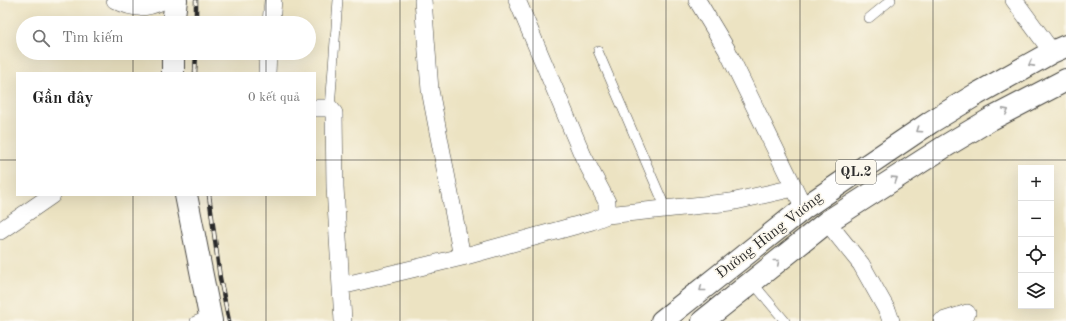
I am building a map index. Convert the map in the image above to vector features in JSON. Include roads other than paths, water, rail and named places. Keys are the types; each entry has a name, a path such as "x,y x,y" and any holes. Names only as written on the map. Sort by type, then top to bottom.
{"main road":[{"path":"174,16 176,0"},
{"name":"Đường Hùng Vương","path":"662,321 804,208 930,122 1059,49"},
{"path":"173,60 173,72"},
{"name":"Đường Hùng Vương","path":"703,321 827,222 977,127 1066,80"},
{"path":"186,196 205,319"}],"street":[{"path":"115,0 125,5 139,8 148,7 165,0"},
{"path":"272,16 273,0"},
{"path":"423,0 430,90 462,257"},
{"path":"517,0 583,156 607,202 607,214"},
{"path":"697,0 727,50 804,208"},
{"path":"1014,0 1059,49"},
{"path":"267,72 268,60"},
{"path":"322,108 334,113 335,187 343,321"},
{"path":"341,286 462,257 592,221 607,214 731,202 794,188"},
{"path":"0,231 51,196"},
{"path":"827,222 861,264 888,312 891,321"},
{"path":"942,321 967,313"}],"lane":[{"path":"322,108 338,0"},
{"path":"869,18 891,0"},
{"path":"598,51 666,209"},
{"path":"752,282 785,321"}],"railway":[{"path":"196,0 196,16"},
{"path":"195,72 196,60"},
{"path":"209,196 220,278 229,321"}]}
